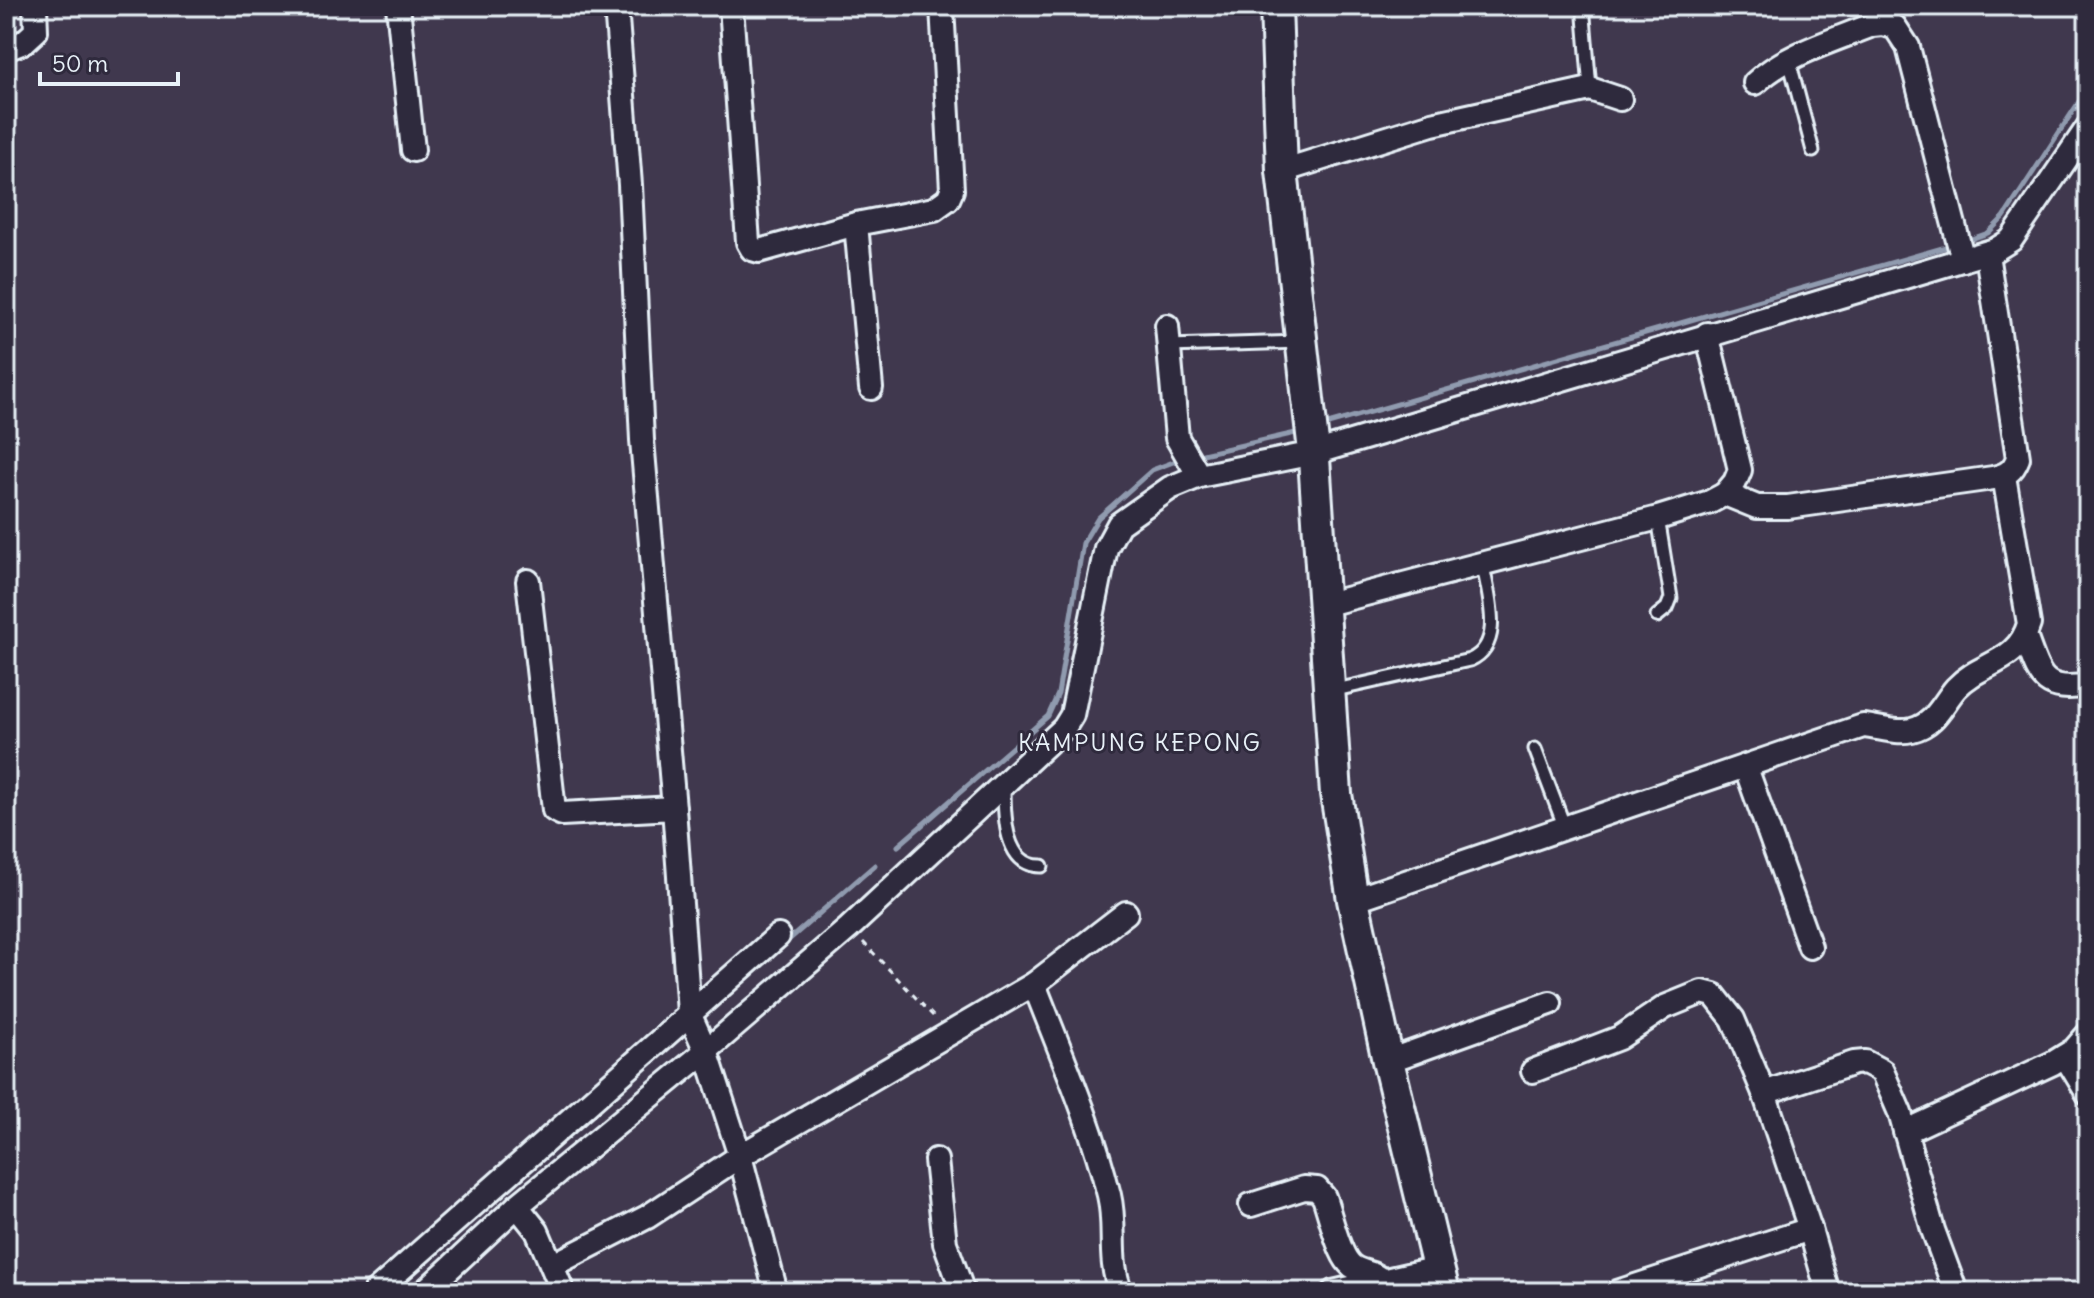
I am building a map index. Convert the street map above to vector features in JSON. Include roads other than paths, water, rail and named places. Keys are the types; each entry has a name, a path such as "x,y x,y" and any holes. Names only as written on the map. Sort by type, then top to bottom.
{"main road":[{"path":"1276,6 1282,171 1310,411 1336,794 1353,900 1441,1280"}],"street":[{"path":"6,49 36,31 35,6"},
{"path":"398,6 413,150"},
{"path":"616,6 630,185 642,440 690,1016 705,1048 740,1156 776,1292"},
{"path":"731,6 749,246 759,251 856,224 934,209 948,199 952,190 942,6"},
{"path":"1755,83 1789,60 1872,25 1890,24 1900,31 1908,47 1962,256"},
{"path":"1282,171 1432,124 1590,89 1620,99"},
{"path":"424,1292 517,1206 849,928 1069,723 1106,548 1119,524 1170,488 1199,476 1313,448 1707,334 1962,256 1987,254 2011,240 2088,127"},
{"path":"856,224 871,388"},
{"path":"1725,494 1757,507 1788,507 2004,476 2013,470 2018,458 1987,254"},
{"path":"1323,605 1658,518 1725,494 1740,470 1707,334"},
{"path":"1168,336 1177,438 1199,476"},
{"path":"1353,900 1863,726 1897,732 1915,730 1932,720 1963,683 2004,658 2025,636 2029,624 2004,476"},
{"path":"528,581 554,810 562,814 674,808"},
{"path":"2025,636 2039,674 2051,686 2066,689 2088,685"},
{"path":"1746,768 1810,947"},
{"path":"553,1265 647,1217 740,1156 1034,984 1126,913"},
{"path":"375,1292 778,936"},
{"path":"1034,984 1094,1140 1104,1176 1113,1232 1112,1266 1121,1292"},
{"path":"1533,1071 1619,1038 1665,1007 1708,992 1723,1003 1733,1019 1764,1093 1828,1292"},
{"path":"1388,1061 1550,1003"},
{"path":"1905,1132 2065,1056 2088,1034"},
{"path":"2065,1056 2088,1094"},
{"path":"1764,1093 1839,1066 1865,1062 1874,1064 1882,1071 1905,1132 1933,1230 1956,1292"},
{"path":"936,1160 945,1243 963,1292"},
{"path":"1251,1205 1304,1188 1317,1189 1324,1197 1346,1260 1356,1268 1376,1274 1382,1281"},
{"path":"517,1206 537,1231 563,1292"},
{"path":"1617,1292 1810,1229"},
{"path":"1333,1292 1382,1281 1441,1280"}],"lane":[{"path":"1584,17 1590,89"},
{"path":"1789,60 1813,151"},
{"path":"1168,336 1302,342"},
{"path":"1657,616 1667,608 1671,598 1658,518"},
{"path":"1330,691 1480,656 1487,648 1492,627 1483,564"},
{"path":"1535,749 1565,829"},
{"path":"1004,784 1004,813 1016,853 1023,862 1042,866"}],"waterway":[{"path":"1963,242 1988,233 2004,217 2088,88"},
{"path":"1321,426 1953,245"},
{"path":"1203,454 1300,432"},
{"path":"898,846 1048,716 1058,694 1083,543 1098,518 1152,470 1184,458"},
{"path":"784,944 875,865"}],"district":[{"name":"KAMPUNG KEPONG","path":"1140,743"}]}
